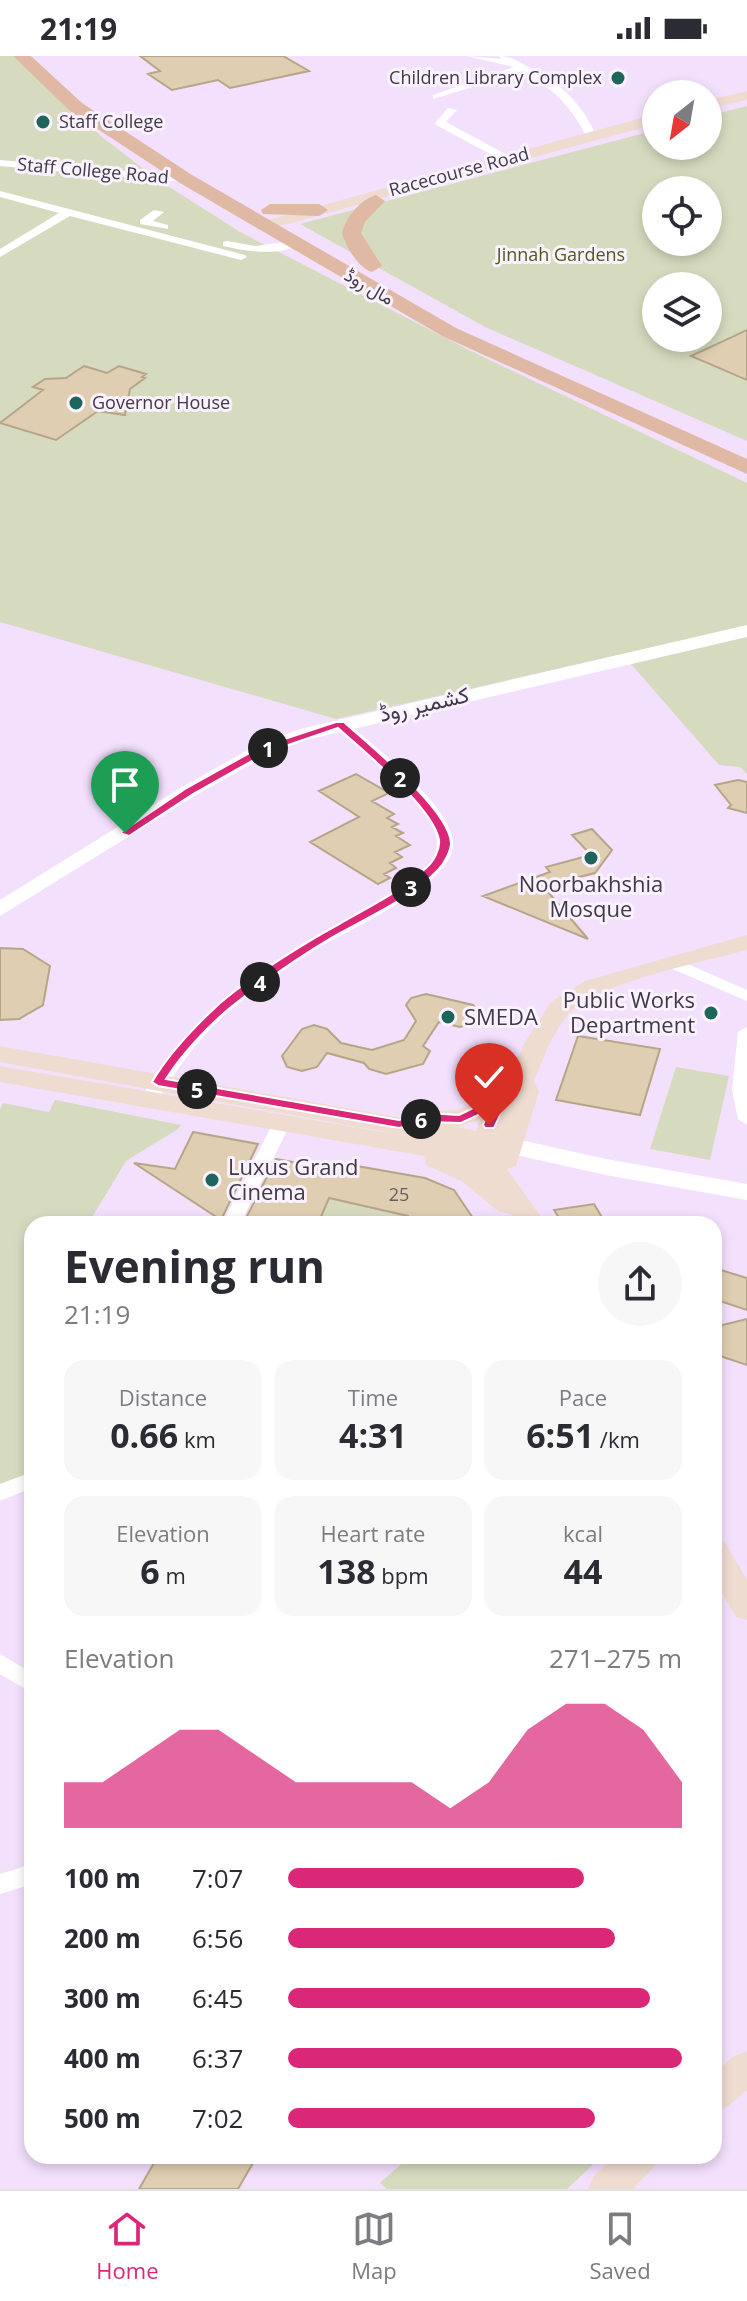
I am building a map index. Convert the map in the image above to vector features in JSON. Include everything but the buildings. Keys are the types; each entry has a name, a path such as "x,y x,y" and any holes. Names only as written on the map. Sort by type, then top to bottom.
{"main road":[{"name":"مال روڈ","path":"21,56 76,107 186,179 372,266 483,329 747,446"},
{"name":"مال روڈ","path":"49,56 101,104 277,222 294,244 449,332 747,467"},
{"path":"722,101 747,95"},
{"path":"722,109 747,102"},
{"name":"Racecourse Road","path":"319,210 642,123"},
{"name":"Racecourse Road","path":"277,222 376,201 642,130"},
{"path":"372,266 352,244 351,235 354,223 376,201"},
{"path":"277,222 319,210"},
{"path":"532,1216 497,1151 501,1100 508,1088 521,1081 543,1033 566,1002 594,986 747,942"},
{"path":"0,1054 281,1125 398,1134 462,1170 502,1203 526,1216"},
{"path":"0,1074 153,1092 497,1151"},
{"path":"497,1151 526,1092 521,1081"},
{"path":"398,1134 426,1118 461,1119 501,1100"},
{"path":"722,1564 747,1608"},
{"path":"722,2088 747,2068"},
{"path":"607,2189 632,2164"}],"street":[{"path":"471,56 518,66"},
{"path":"504,56 550,82 572,103 592,137"},
{"path":"437,97 518,66"},
{"path":"452,110 440,123 507,159"},
{"name":"Staff College Road","path":"0,163 186,179"},
{"path":"0,194 241,257"},
{"path":"158,212 144,222 255,249 294,244"},
{"path":"0,254 66,213"},
{"name":"کشمیر روڈ","path":"0,909 240,762 300,735 747,631"},
{"path":"153,1092 170,1063 225,1006 323,938 403,892 435,867 445,842 440,829 416,794 340,724"},
{"path":"674,963 747,996"},
{"path":"747,1032 741,1090 747,1119"},
{"path":"235,1216 281,1125"},
{"path":"497,1151 579,1171 606,1167 747,1192"},
{"path":"0,1493 24,1483"},
{"path":"0,1663 24,1679"},
{"path":"0,1884 24,1876"}],"green space":[{"name":"Governor House","path":"0,56 13,56 102,137 157,179 240,232 471,351 747,483 747,626 336,719 0,622"},
{"name":"Jinnah Gardens","path":"747,106 747,441 485,327 300,224 642,134 642,160 722,160 722,112"},
{"path":"747,636 747,774 740,767 719,765 631,664"},
{"path":"676,1067 729,1076 710,1160 650,1149"},
{"path":"55,1100 181,1125 126,1161 93,1216 24,1216 24,1475 0,1485 0,1109 3,1103 49,1112"},
{"path":"328,1198 408,1216 321,1216"},
{"path":"401,2164 594,2164 567,2189 387,2189 380,2183"}],"place":[{"name":"Children Library Complex","path":"618,78"},
{"name":"Staff College","path":"43,122"},
{"name":"Governor House","path":"76,403"},
{"name":"Noorbakhshia Mosque","path":"591,858"},
{"name":"Public Works Department","path":"711,1013"},
{"name":"SMEDA","path":"448,1017"},
{"name":"Luxus Grand Cinema","path":"212,1180"}],"route":[{"path":"125,833 189,791 264,749 340,724 391,769 433,815 445,842 435,867 403,892 323,938 225,1006 170,1063 158,1082 399,1124 426,1118 461,1119 501,1100 489,1125"}]}
